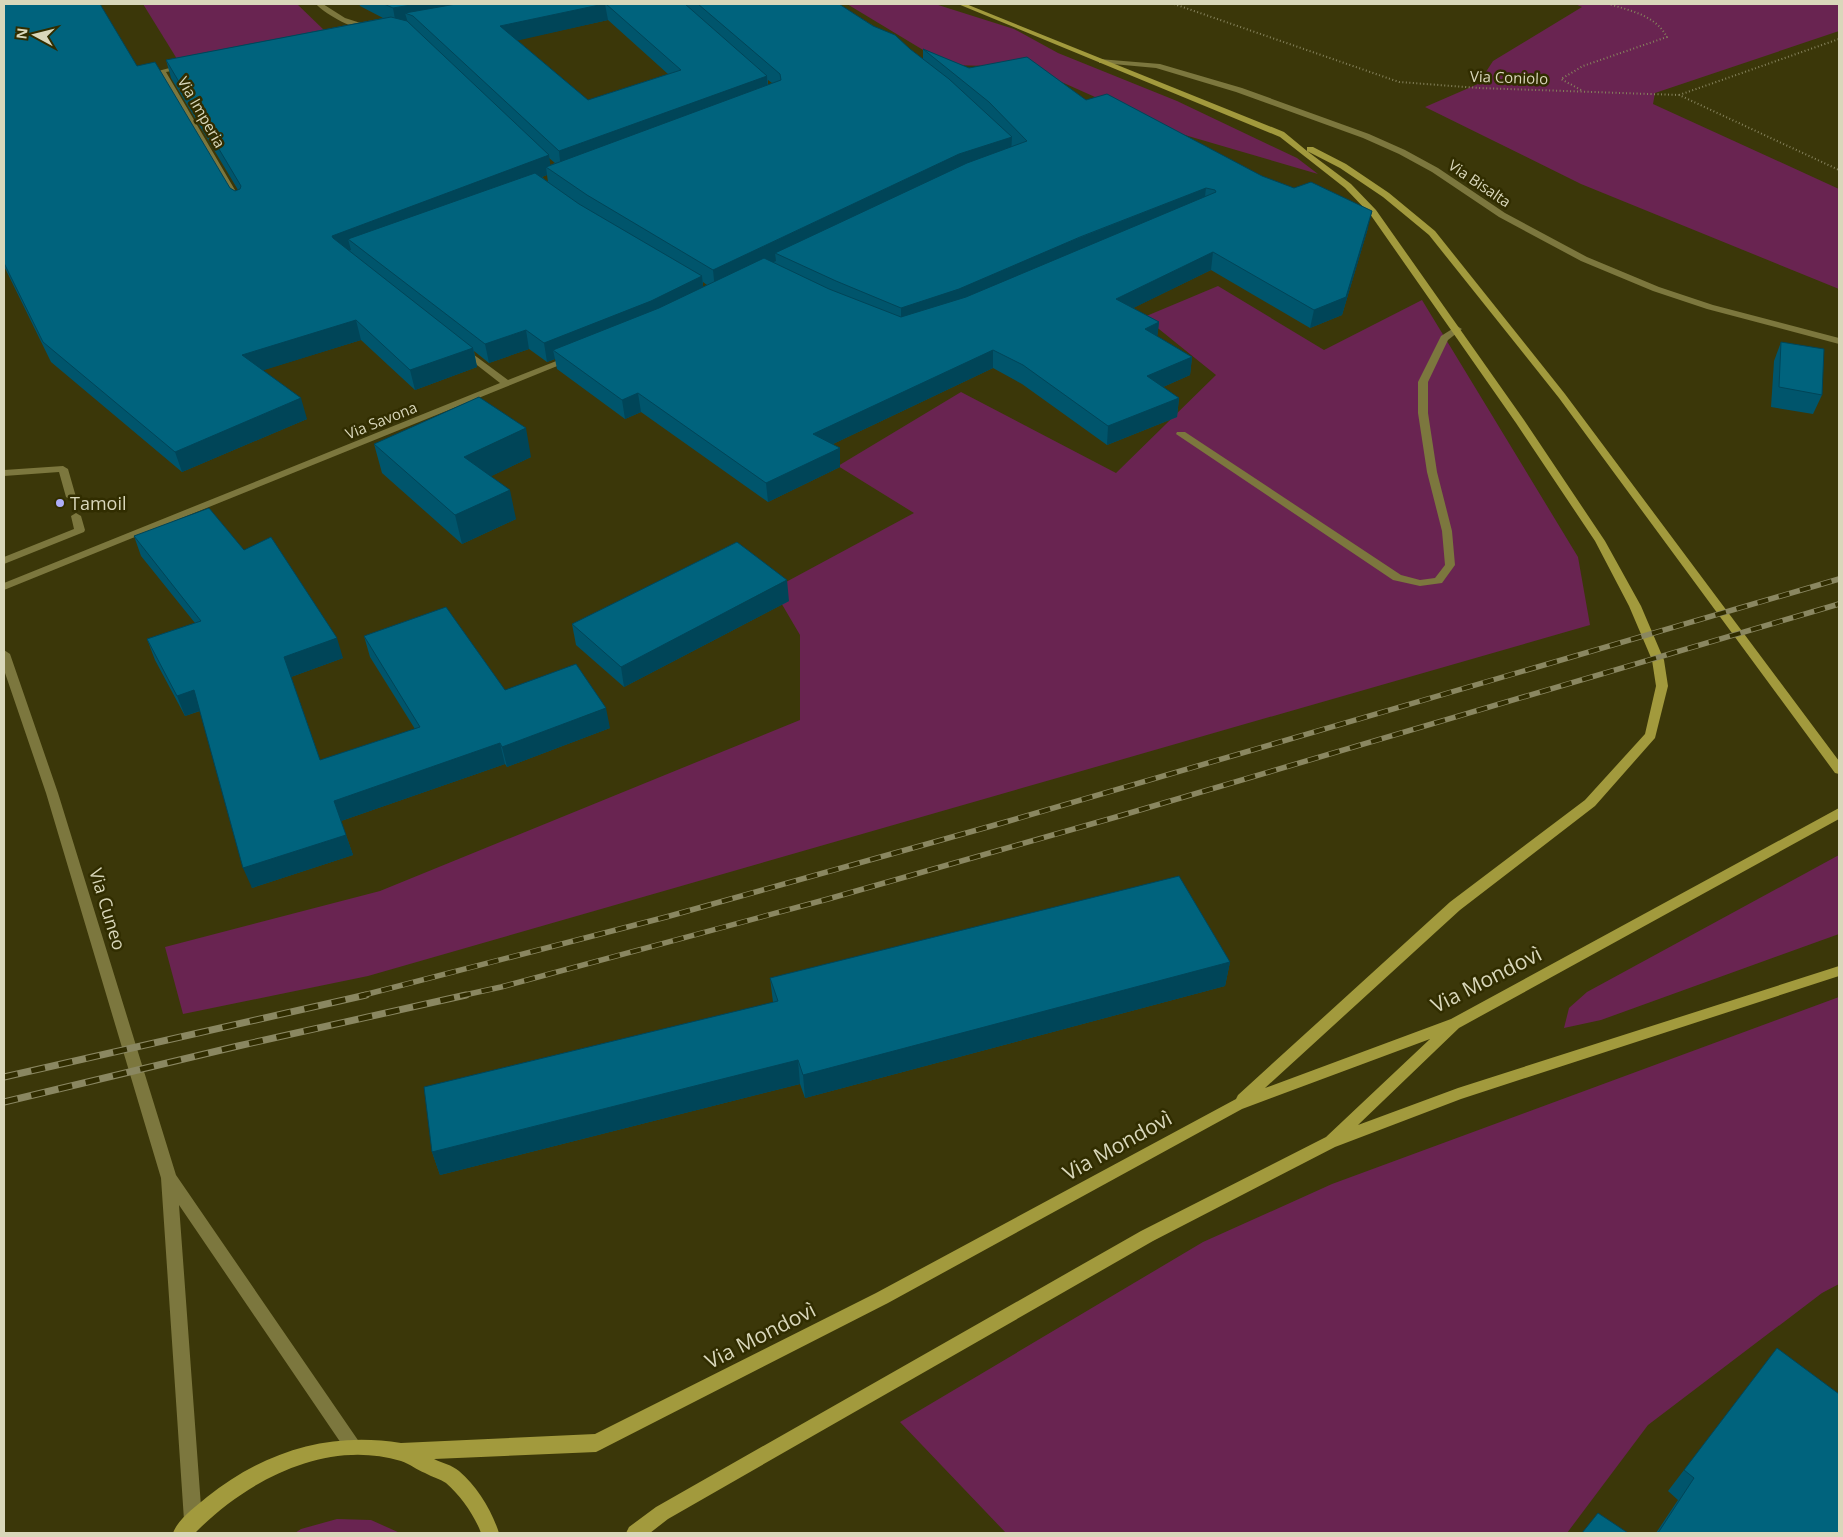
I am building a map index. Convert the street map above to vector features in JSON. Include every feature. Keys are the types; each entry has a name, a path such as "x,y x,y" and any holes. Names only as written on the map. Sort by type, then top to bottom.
{"main road":[{"name":"Via Bisalta","path":"961,4 1281,134"},
{"path":"1237,1105 1456,906 1590,803 1651,735 1662,686 1658,660 1639,615 1600,541 1521,422 1373,212 1348,186 1281,134"},
{"path":"1281,134 1343,166 1386,195 1432,234 1481,292 1562,396 1839,770"},
{"name":"Via Mondovì","path":"401,1452 596,1443 882,1298 1237,1105 1456,1023 1839,813"},
{"path":"635,1533 662,1513 1138,1241 1330,1142 1458,1094 1839,970"},
{"path":"1330,1142 1456,1023"},
{"path":"182,1533 193,1520 243,1481 298,1456 353,1446 401,1452 451,1477 487,1521 490,1533"}],"street":[{"path":"319,4 337,18 362,27 377,29 349,33"},
{"name":"Via Bisalta","path":"1102,61 1157,66 1239,90 1366,136 1427,165 1502,216 1584,259 1656,289 1710,308 1839,341"},
{"name":"Via Imperia","path":"190,65 162,70 241,206"},
{"path":"1181,434 1397,578 1420,583 1438,580 1450,565 1448,540 1432,472 1423,413 1423,382 1444,338 1457,330"},
{"path":"453,342 507,384"},
{"name":"Via Savona","path":"4,587 578,355"},
{"path":"4,473 63,470 71,497"},
{"path":"4,561 80,530 76,516"},
{"name":"Via Cuneo","path":"4,654 52,793 169,1178"},
{"path":"169,1178 353,1446"},
{"path":"169,1178 193,1520"}],"path":[{"name":"Via Coniolo","path":"1174,4 1399,82 1479,88 1582,90 1679,95 1839,170"},
{"path":"1582,90 1561,79 1583,66 1667,37 1664,28 1653,20 1609,4"},
{"path":"1679,95 1839,39"}],"shaded area":[{"path":"143,4 297,4 325,31 177,59"},
{"path":"847,4 935,4 1014,29 1058,53 1177,101 1297,158 1318,174 1171,131 1028,67 948,65"},
{"path":"1575,4 1839,4 1839,31 1655,93 1653,104 1839,189 1839,289 1581,184 1425,107 1478,84 1493,61 1582,7"},
{"path":"1218,286 1324,350 1422,300 1578,557 1590,625 368,976 183,1014 165,947 380,891 800,720 800,635 773,589 914,513 838,466 961,392 1116,473 1216,375 1144,317"},
{"path":"1839,855 1839,934 1601,1020 1564,1028 1569,1008 1587,992"},
{"path":"1839,997 1839,1284 1822,1293 1648,1425 1567,1533 1006,1533 900,1422 1203,1242 1332,1184"},
{"path":"337,1519 371,1520 400,1533 295,1533 301,1529"}],"building":[{"path":"4,4 100,4 137,66 155,62 230,188 235,191 240,189 241,186 166,60 391,17 407,21 549,155 332,236 473,348 410,370 356,320 242,355 301,398 175,452 43,342 4,263"},
{"path":"384,4 417,4 393,8"},
{"path":"456,4 604,4 500,26 588,100 681,70 606,4 685,4 767,76 559,151 413,16 405,13"},
{"path":"698,4 839,4 873,26 895,35 949,79 1012,137 959,154 713,270 587,195 546,167 781,80 780,74"},
{"path":"923,49 969,68 1027,57 1086,100 1107,94 1262,176 1294,188 1311,182 1372,211 1346,297 1314,310 1213,252 1116,299 1159,322 1145,329 1192,357 1147,376 1179,398 1108,426 1023,365 993,350 813,434 840,448 766,483 638,393 622,400 553,350 659,308 764,258 829,289 901,317 966,297 1216,192 1206,188 1080,237 959,289 901,308 775,253 967,163 1027,141 989,102"},
{"path":"535,173 579,204 702,276 651,301 544,343 526,330 485,344 348,239"},
{"path":"1781,342 1824,349 1822,395 1779,387"},
{"path":"479,397 526,428 464,457 510,490 455,515 374,444"},
{"path":"209,508 244,550 271,537 337,638 284,657 320,760 420,727 364,636 446,607 505,690 576,664 606,708 502,747 500,743 334,801 346,835 243,868 194,690 177,696 147,639 201,621 134,536"},
{"path":"737,542 787,580 621,667 572,624"},
{"path":"1179,876 1230,962 803,1075 798,1060 432,1152 424,1087 778,1001 770,978"},
{"path":"1777,1348 1839,1394 1839,1533 1658,1533 1694,1478 1684,1470"},
{"path":"1598,1513 1628,1533 1582,1533"}],"railway":[{"path":"360,996 666,917 1002,823 1839,579"},
{"path":"460,996 501,987 828,899 1116,817 1839,604"},
{"path":"4,1077 366,995"},
{"path":"4,1102 238,1046 466,995"}],"place":[{"name":"Tamoil","path":"60,503"}]}
